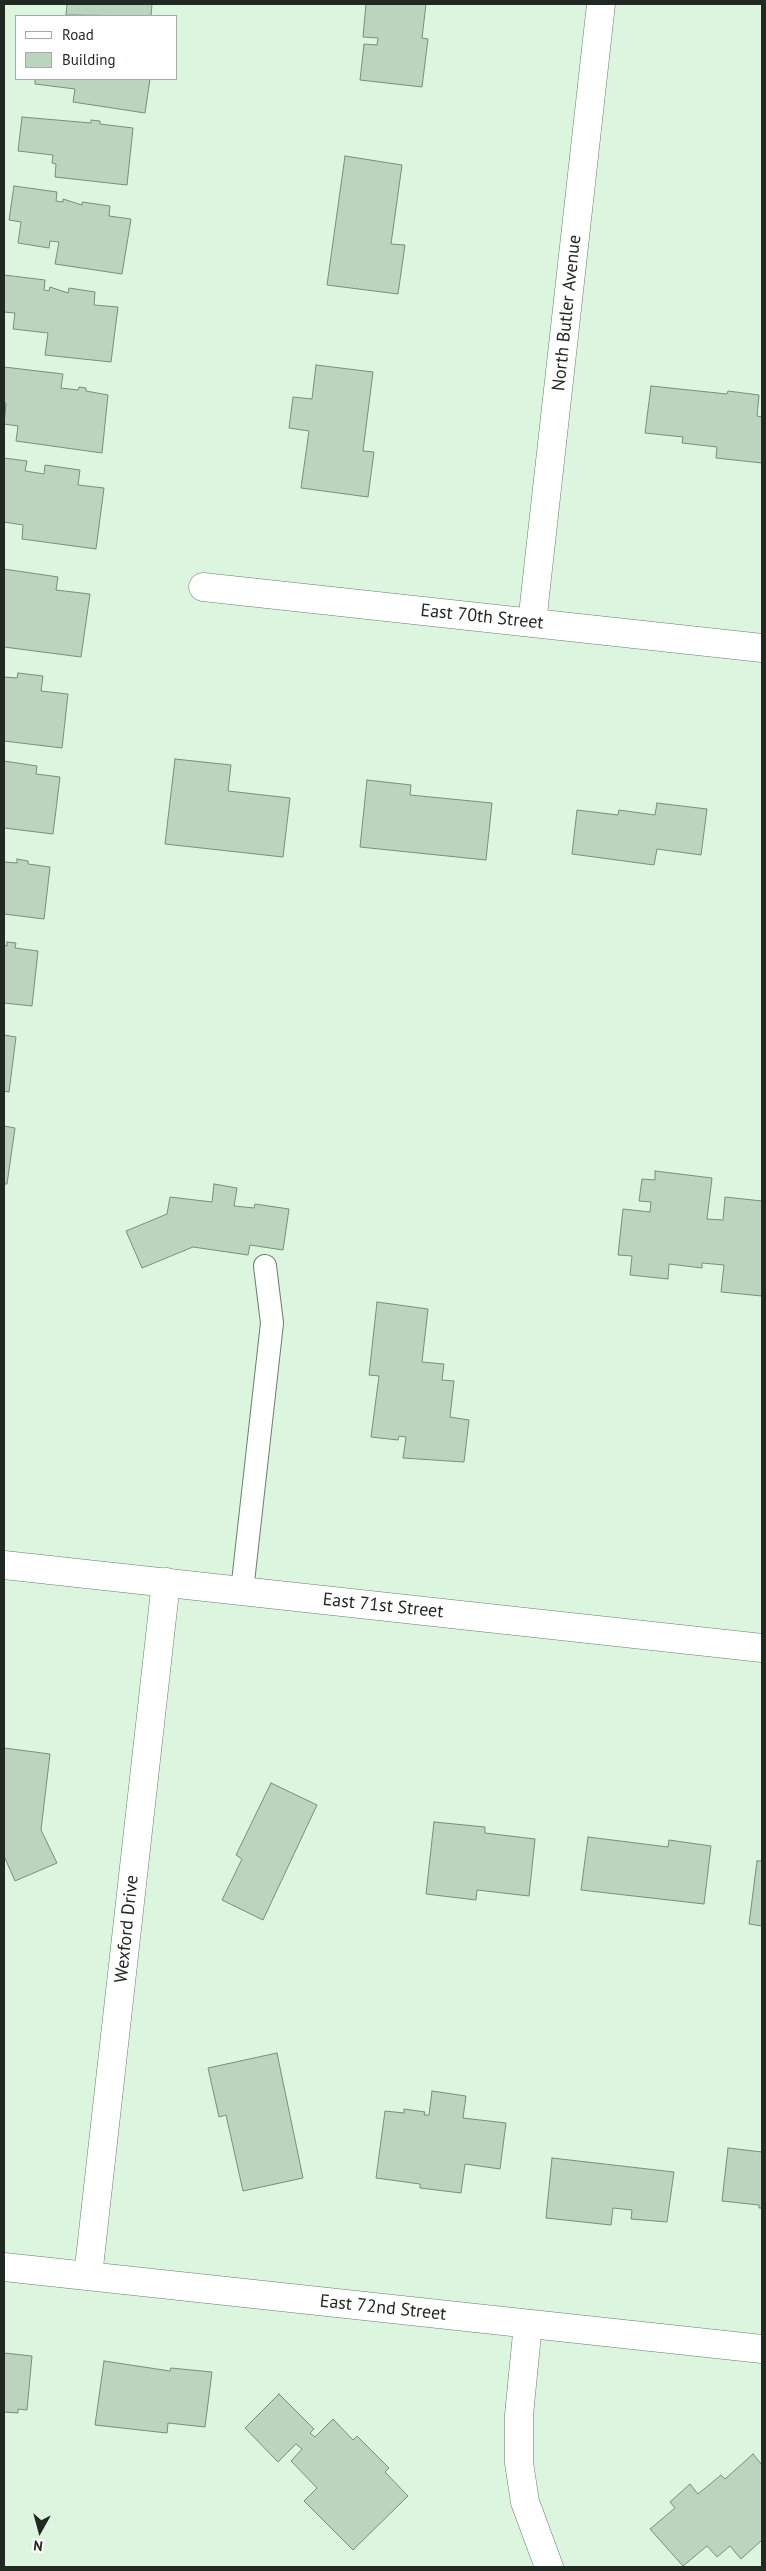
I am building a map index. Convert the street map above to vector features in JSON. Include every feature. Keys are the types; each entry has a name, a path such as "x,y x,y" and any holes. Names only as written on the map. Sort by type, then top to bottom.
{"street":[{"name":"North Butler Avenue","path":"532,623 601,4"},
{"name":"East 70th Street","path":"202,587 762,648"},
{"name":"East 71st Street","path":"4,1565 762,1648"},
{"name":"Wexford Drive","path":"88,2276 166,1582"},
{"name":"East 72nd Street","path":"4,2267 762,2349"},
{"path":"528,2324 519,2415 519,2463 526,2502 549,2567"}],"lane":[{"path":"242,1591 272,1323 265,1266"}],"building":[{"path":"67,4 152,4 151,15 66,15"},
{"path":"366,4 426,4 422,38 428,39 422,87 360,80 364,44 377,45 378,38 363,37"},
{"path":"35,80 150,80 145,113 73,102 75,89 35,84"},
{"path":"22,117 91,123 91,120 100,121 100,124 133,128 127,185 55,177 56,164 52,163 53,155 18,151"},
{"path":"345,156 402,165 391,244 405,245 398,294 327,285"},
{"path":"14,186 57,192 56,201 63,202 63,199 82,205 82,202 110,206 109,216 131,219 122,274 55,264 59,242 50,241 49,248 18,243 21,222 9,220"},
{"path":"4,275 45,280 44,290 49,291 50,287 68,293 69,288 95,292 94,305 118,307 111,362 45,355 48,333 13,329 15,313 4,312"},
{"path":"316,365 373,372 363,451 374,452 368,497 301,488 309,431 289,428 293,397 312,399"},
{"path":"4,367 63,374 61,388 78,390 79,387 86,388 86,391 108,395 102,453 16,441 18,426 4,424 6,403 4,403"},
{"path":"651,386 727,394 728,391 759,395 757,416 762,417 762,463 716,458 717,447 682,443 683,437 645,433"},
{"path":"4,458 27,461 25,471 44,474 45,465 80,470 78,485 104,488 96,549 22,539 23,525 4,522"},
{"path":"4,569 58,577 56,590 90,594 81,657 4,647"},
{"path":"18,673 43,676 41,691 68,694 62,748 4,741 4,677 17,678"},
{"path":"175,759 231,765 228,791 290,798 283,857 165,844"},
{"path":"4,761 37,766 36,774 60,777 53,834 4,828"},
{"path":"367,780 411,785 410,795 492,803 486,860 360,847"},
{"path":"657,803 707,809 701,855 657,849 654,865 572,854 577,810 618,815 619,810 655,815"},
{"path":"17,859 28,861 28,864 50,867 44,919 4,914 4,862 17,863"},
{"path":"7,942 16,943 15,948 38,951 32,1006 4,1003 4,945 7,946"},
{"path":"4,1035 16,1037 9,1092 4,1091"},
{"path":"4,1126 15,1128 7,1184 4,1184"},
{"path":"655,1171 712,1178 707,1219 723,1220 725,1197 762,1201 762,1296 721,1292 724,1265 702,1263 702,1268 669,1264 668,1279 630,1275 632,1256 618,1255 623,1209 650,1212 651,1202 639,1201 642,1179 655,1180"},
{"path":"214,1184 237,1188 234,1206 254,1208 255,1204 289,1209 283,1250 250,1245 248,1255 193,1247 142,1268 126,1231 167,1214 170,1197 212,1202"},
{"path":"377,1302 428,1309 422,1362 444,1364 442,1380 454,1381 450,1417 469,1420 464,1462 403,1458 406,1437 399,1436 398,1440 371,1437 379,1376 369,1375"},
{"path":"4,1748 50,1754 41,1830 57,1863 15,1881 4,1856"},
{"path":"271,1783 317,1805 263,1920 222,1900 242,1859 236,1855"},
{"path":"434,1822 485,1827 485,1833 535,1839 529,1896 477,1890 476,1900 426,1894"},
{"path":"588,1837 668,1847 669,1840 711,1846 704,1904 581,1890"},
{"path":"757,1861 762,1861 762,1926 749,1924"},
{"path":"277,2053 303,2178 243,2191 226,2115 219,2117 208,2068"},
{"path":"432,2091 466,2096 463,2118 506,2123 500,2169 465,2164 461,2193 420,2188 420,2184 376,2178 385,2111 404,2113 404,2109 425,2112 424,2115 429,2115"},
{"path":"728,2148 762,2152 762,2208 759,2208 759,2205 722,2201"},
{"path":"552,2158 674,2172 667,2222 631,2219 632,2210 613,2208 611,2225 546,2218"},
{"path":"4,2353 32,2356 27,2410 18,2409 18,2413 4,2412"},
{"path":"104,2361 170,2371 171,2368 212,2372 205,2427 168,2423 167,2433 95,2425"},
{"path":"279,2394 314,2429 310,2433 315,2437 333,2419 353,2440 357,2436 389,2468 385,2472 408,2496 353,2550 304,2501 317,2488 291,2461 302,2449 296,2444 278,2462 245,2428"},
{"path":"753,2454 762,2465 762,2540 741,2559 730,2546 717,2557 707,2546 683,2566 650,2529 675,2508 670,2502 690,2484 698,2494 721,2475 725,2479"}]}
